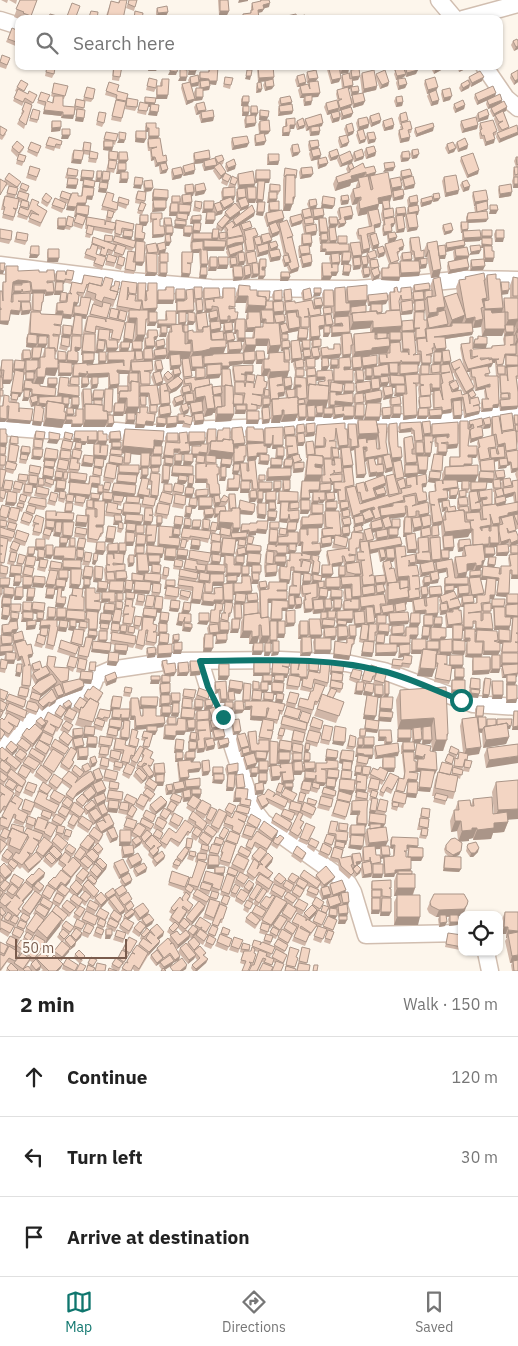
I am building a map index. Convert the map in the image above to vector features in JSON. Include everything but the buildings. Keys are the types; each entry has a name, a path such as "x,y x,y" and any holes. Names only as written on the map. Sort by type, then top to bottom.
{"street":[{"path":"439,0 452,15"},
{"path":"478,15 518,4"},
{"path":"0,20 15,25"},
{"path":"487,70 506,98 518,108"},
{"path":"0,265 120,280 211,288 356,288 465,279 518,280"},
{"path":"0,427 148,434 183,430 447,421 518,412"},
{"path":"0,745 10,740 27,724 48,710 78,696 92,686 96,676 110,670 170,661 280,660 346,663 384,671 473,704 518,707"},
{"path":"200,661 208,687 223,717 253,809 263,822 348,883 353,892 366,935 458,933"},
{"path":"487,956 490,971"}],"route":[{"path":"223,717 208,687 200,661 280,660 346,663 384,671 461,700"}]}
